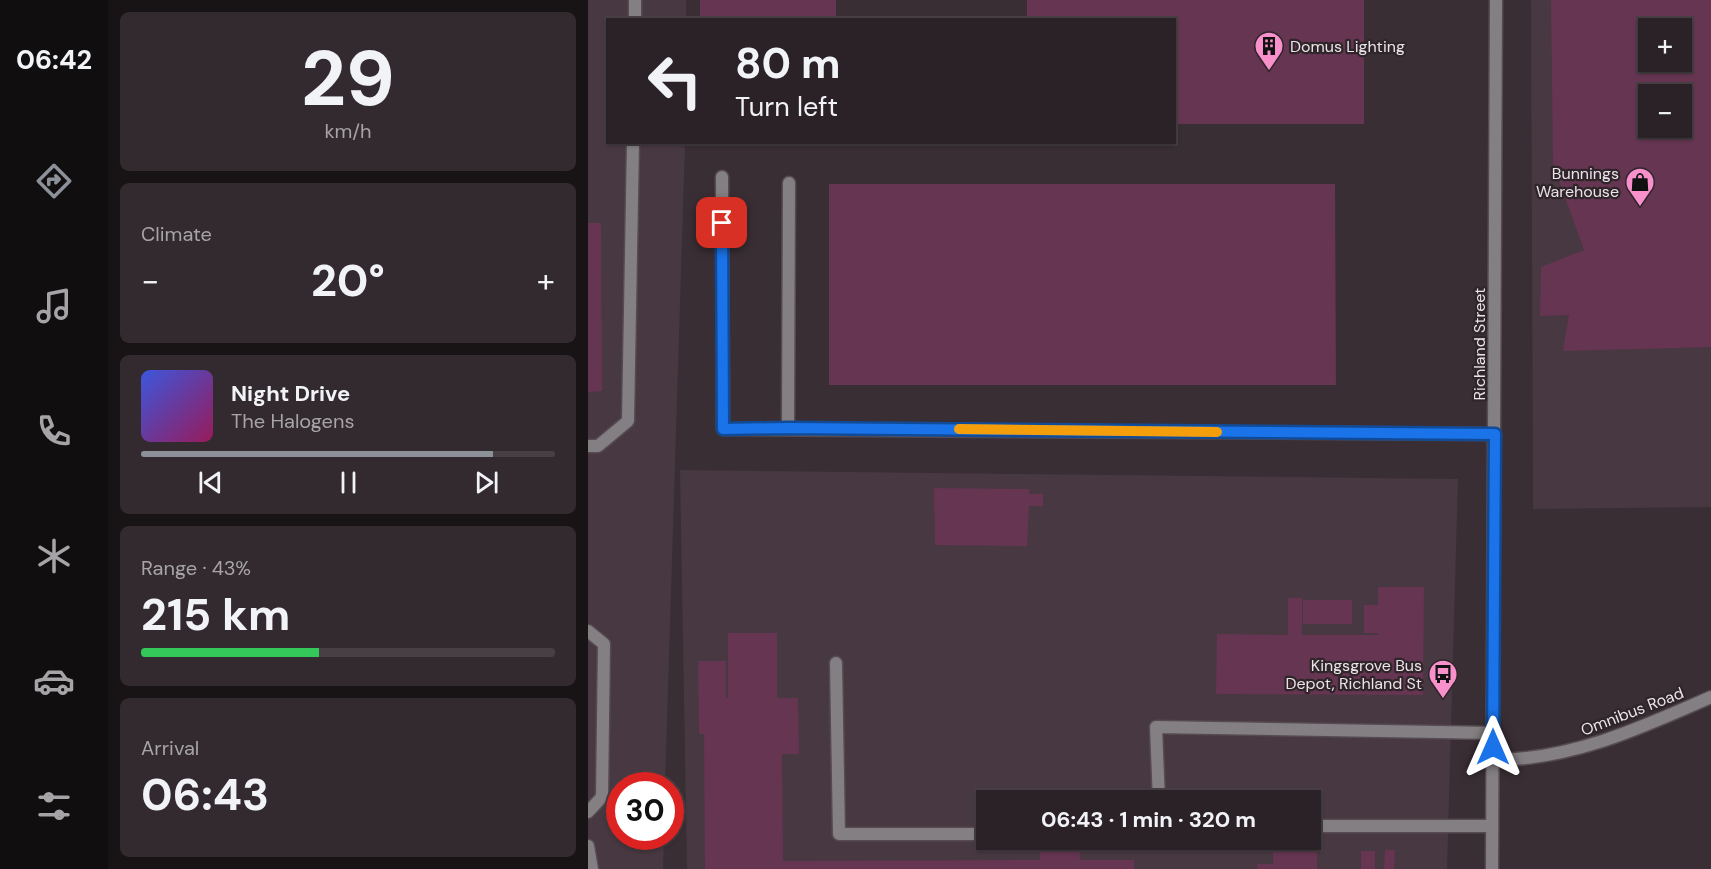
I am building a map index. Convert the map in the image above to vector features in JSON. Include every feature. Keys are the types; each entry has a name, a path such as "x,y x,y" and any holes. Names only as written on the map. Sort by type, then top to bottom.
{"street":[{"path":"635,0 635,18"},
{"name":"Richland Street","path":"1492,869 1496,0"},
{"path":"588,446 598,446 628,421 633,144"},
{"path":"722,177 723,429 1495,434"},
{"path":"788,428 789,183"},
{"path":"588,632 604,644 602,797 588,812"},
{"path":"836,663 838,834 976,834"},
{"name":"Omnibus Road","path":"1493,760 1521,760 1587,747 1661,720 1711,697"},
{"path":"1159,790 1156,728 1493,734"},
{"path":"1321,826 1492,826"},
{"path":"588,846 592,869"}],"shaded area":[{"path":"588,0 686,0 686,18 606,18 606,144 685,144 665,772 606,772 606,850 664,850 663,869 588,869"},
{"path":"1531,0 1711,0 1711,507 1533,509"},
{"path":"680,470 1458,479 1447,869 687,869"}],"building":[{"path":"700,0 836,0 836,18 700,18"},
{"name":"Domus Lighting","path":"1027,0 1364,0 1364,124 1176,124 1176,18 1027,18"},
{"name":"Bunnings Warehouse","path":"1551,0 1711,0 1711,347 1563,351 1569,315 1540,316 1541,267 1584,250 1553,164"},
{"path":"829,184 1335,184 1336,385 829,385"},
{"path":"588,223 601,223 602,391 588,392"},
{"path":"934,488 1029,489 1029,494 1043,494 1043,506 1029,506 1027,546 935,545"},
{"path":"1378,587 1424,587 1423,695 1216,694 1217,634 1288,635 1288,598 1302,598 1302,635 1378,635 1378,633 1364,633 1364,605 1378,605"},
{"path":"1303,600 1352,600 1352,624 1303,624"},
{"path":"728,633 777,633 777,698 798,698 799,754 782,754 783,861 1040,860 1040,850 1080,850 1080,860 1134,860 1134,869 705,869 704,734 699,734 698,661 726,661 726,698 728,698"},
{"path":"1385,850 1395,850 1394,869 1384,869"},
{"path":"1361,851 1375,851 1375,869 1361,869"},
{"path":"1273,852 1317,852 1317,869 1258,869 1257,864 1273,864"}],"slow traffic":[{"path":"959,429 1217,432"}],"place":[{"name":"Domus Lighting","path":"1269,72"},
{"name":"Bunnings Warehouse","path":"1640,208"},
{"name":"Kingsgrove Bus Depot, Richland St","path":"1443,700"}],"route":[{"path":"722,223 723,429 1495,434 1493,747"}]}
